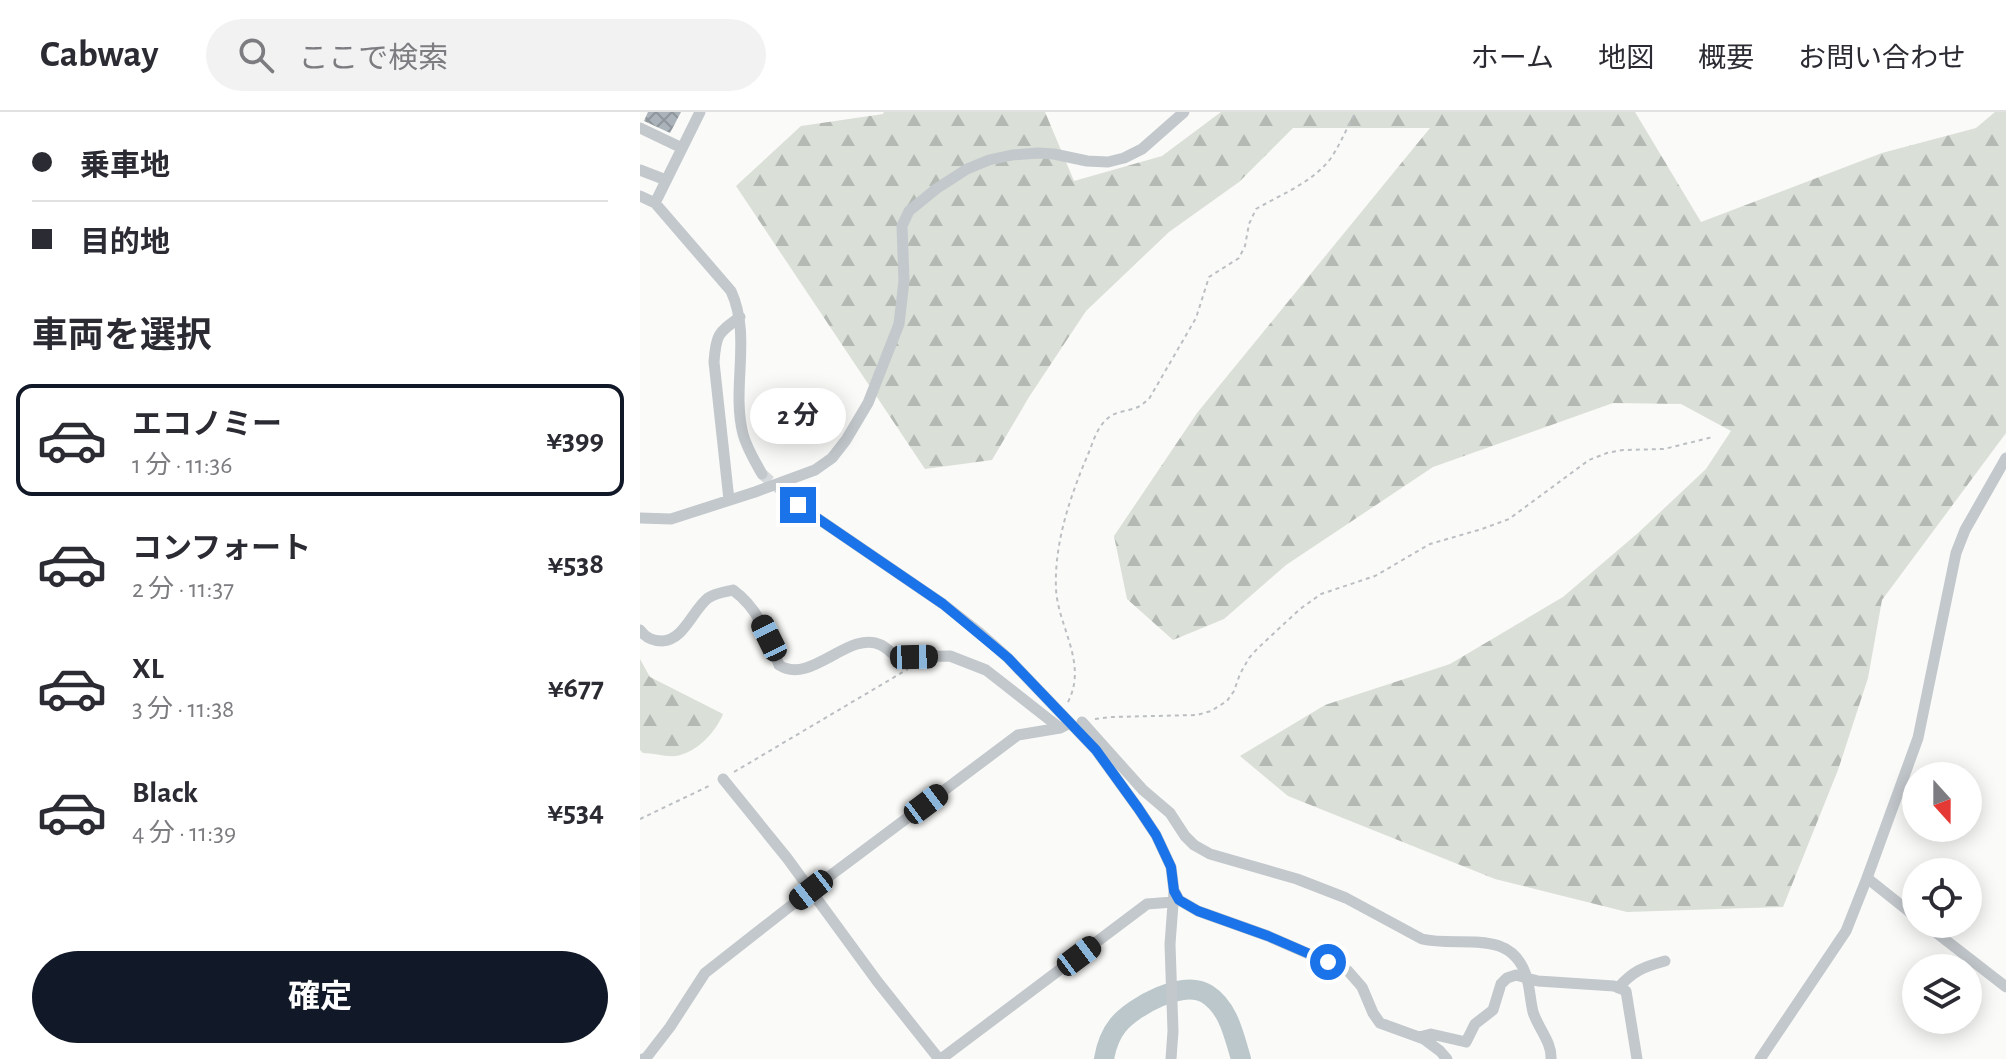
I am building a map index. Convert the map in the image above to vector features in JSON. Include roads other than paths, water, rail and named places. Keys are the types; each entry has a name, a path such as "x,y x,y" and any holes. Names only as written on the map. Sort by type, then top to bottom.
{"street":[{"path":"655,203 700,112"},
{"path":"640,518 671,519 815,470 832,458 868,403 899,324 904,281 902,226 909,211 922,200 967,169 1012,155 1054,154 1108,162 1124,158 1142,149 1184,112"},
{"path":"640,128 682,148"},
{"path":"640,170 666,180"},
{"path":"640,196 655,203 731,291 740,317 743,432 762,474"},
{"path":"729,500 714,362 716,342 722,331 740,317"},
{"path":"1760,1059 1846,931 1918,738 1956,553 1965,530 2006,458"},
{"path":"798,505 955,613 1008,658 1096,750 1156,835 1171,867 1174,897 1170,944 1171,1059"},
{"path":"640,630 649,639 672,639 705,600 714,594 733,590 757,614 779,665 787,670 801,670 851,647 872,642 882,645 896,657 950,656 986,670 1068,722 1170,813 1194,845 1210,854 1297,879 1346,898 1422,939 1477,942 1512,951 1527,977 1534,1013 1547,1040 1551,1059"},
{"path":"643,1059 670,1027 705,973 1018,735 1068,722"},
{"path":"723,779 940,1059 1147,904 1174,897 1198,911 1268,936 1348,971 1362,987 1380,1023 1419,1037 1447,1059"},
{"path":"1867,878 1902,906"},
{"path":"1943,938 2006,987"},
{"path":"1618,988 1630,975 1645,966 1665,961"},
{"path":"1419,1037 1431,1034 1466,1042 1475,1024 1493,1010 1501,984 1516,975 1538,981 1626,991 1637,1059"}],"waterway":[{"path":"1104,1059 1113,1033 1125,1018 1147,1003 1185,990 1207,994 1221,1007 1230,1023 1241,1059"}],"tunnel":[{"path":"762,474 798,505"}]}
